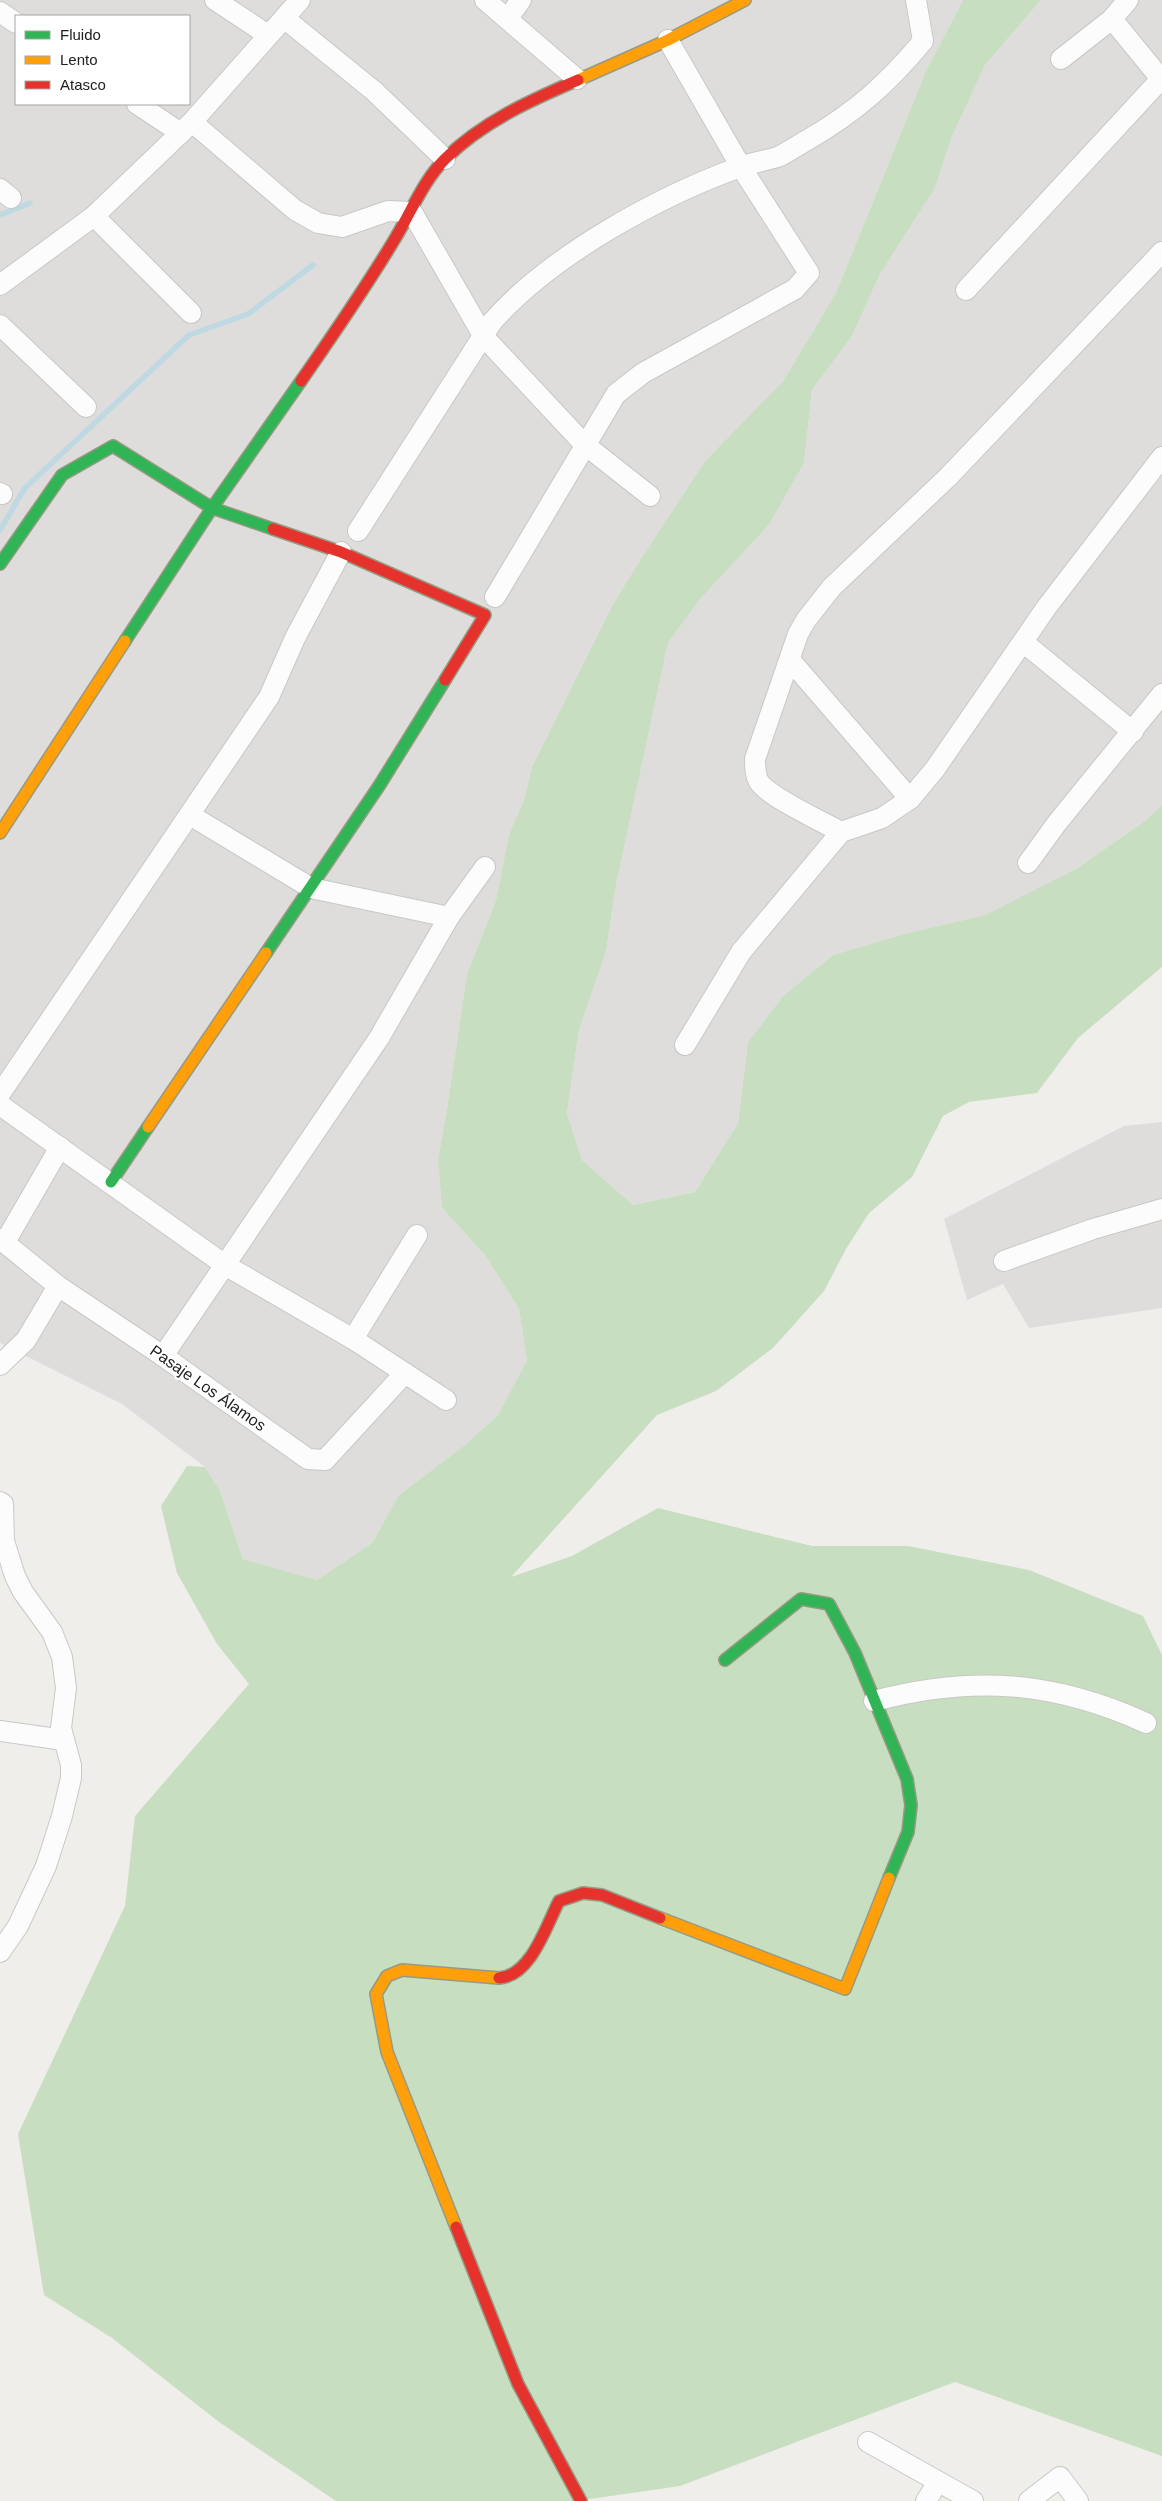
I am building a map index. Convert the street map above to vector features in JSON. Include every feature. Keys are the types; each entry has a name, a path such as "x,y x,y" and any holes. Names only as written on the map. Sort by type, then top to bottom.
{"street":[{"path":"215,0 268,35"},
{"path":"0,285 94,216 186,127 300,0"},
{"path":"485,0 577,79"},
{"path":"508,18 521,0"},
{"path":"0,833 212,508 363,292 412,212 425,185 446,159 479,131 500,117 577,79 668,40 745,0"},
{"path":"358,531 492,322 512,300 558,264 644,211 741,166 780,156 844,118 895,75 923,41 916,0"},
{"path":"1061,59 1112,19 1128,0"},
{"path":"0,12 15,22"},
{"path":"284,18 374,91 446,159"},
{"path":"966,290 1161,79 1112,19"},
{"path":"495,597 584,444 616,394 633,378 795,289 809,273 741,166 668,40"},
{"path":"139,105 186,127 295,210 318,223 342,227 388,211 412,212"},
{"path":"412,212 484,337 584,444 650,496"},
{"path":"94,216 191,313"},
{"path":"840,832 766,789 756,776 755,759 791,661 798,634 806,620 832,588 948,477 1162,252"},
{"path":"0,325 86,407"},
{"path":"0,564 62,475 113,446 212,508 341,552 485,614 379,786 111,1182"},
{"path":"685,1045 742,952 840,832 882,818 910,799 935,770 1023,642 1162,457"},
{"path":"0,1094 269,697 295,638 341,552"},
{"path":"1023,642 1133,732"},
{"path":"791,661 910,799"},
{"path":"1028,863 1057,823 1162,694"},
{"path":"190,815 310,888 449,917"},
{"path":"163,1356 379,1038 449,917 485,866"},
{"path":"0,1105 111,1182 225,1265 353,1340 446,1400"},
{"path":"3,1241 60,1147"},
{"path":"1004,1261 1093,1229 1162,1209"},
{"path":"353,1340 417,1235"},
{"name":"Pasaje Los Álamos","path":"3,1241 58,1286 163,1356 308,1459 325,1460 405,1373"},
{"path":"0,1366 26,1340 58,1286"},
{"path":"0,1502 3,1504 4,1540 14,1576 23,1592 52,1632 62,1657 66,1688 62,1716 64,1740 69,1752 70,1778 55,1841 18,1926 0,1952"},
{"path":"582,2501 518,2384 387,2052 376,1994 378,1987 387,1976 402,1970 493,1978 510,1977 524,1967 559,1902 583,1893 602,1895 845,1989 911,1818 910,1792 907,1779 856,1653 829,1604 801,1599 724,1660"},
{"path":"874,1701 938,1687 1004,1685 1065,1694 1102,1704 1146,1723"},
{"path":"0,1730 64,1740"},
{"path":"868,2442 973,2501"},
{"path":"1029,2501 1060,2477 1078,2501"},
{"path":"926,2501 938,2482"}],"shaded area":[{"path":"0,0 963,0 926,71 836,293 783,381 705,461 612,606 532,767 524,800 509,834 496,900 467,974 438,1159 442,1208 485,1255 519,1309 527,1360 498,1415 465,1445 399,1495 372,1543 317,1580 243,1559 220,1491 205,1467 122,1404 0,1343"},
{"path":"1041,0 1162,0 1162,805 1145,821 1076,869 985,915 904,934 833,955 783,996 748,1042 738,1123 695,1192 633,1205 582,1160 567,1113 579,1030 606,952 616,885 668,643 701,598 769,525 804,463 812,390 852,336 880,274 935,188 951,139 985,65"},
{"path":"1162,1122 1162,1308 1029,1328 1003,1284 967,1300 944,1219 1124,1126"}],"green space":[{"path":"963,0 1041,0 985,65 951,139 935,188 880,274 852,336 812,390 804,463 769,525 701,598 668,643 616,885 606,952 579,1030 567,1113 582,1160 633,1205 695,1192 738,1123 748,1042 783,996 833,955 904,934 985,915 1076,869 1145,821 1162,805 1162,967 1078,1038 1037,1093 969,1102 943,1116 912,1177 869,1213 846,1249 824,1291 773,1348 716,1391 657,1415 511,1577 572,1556 658,1508 812,1546 908,1546 1029,1570 1143,1616 1162,1655 1162,2456 955,2382 680,2486 576,2501 336,2501 219,2422 112,2338 44,2295 18,2134 125,1906 135,1816 249,1684 217,1644 177,1573 161,1506 187,1466 205,1467 220,1491 243,1559 317,1580 372,1543 399,1495 465,1445 498,1415 527,1360 519,1309 485,1255 442,1208 438,1159 467,974 496,900 509,834 524,800 532,767 612,606 705,461 783,381 836,293 926,71"}],"waterway":[{"path":"0,215 30,203"},
{"path":"0,530 25,488 189,335 248,314 313,265"}],"traffic: fast":[{"path":"125,641 212,508 301,381"},
{"path":"0,564 62,475 113,446 212,508 273,529"},
{"path":"266,953 379,786 445,680"},
{"path":"111,1182 148,1127"},
{"path":"725,1660 801,1599 829,1604 855,1653 907,1779 911,1805 908,1832 889,1878"}],"traffic: slow":[{"path":"578,80 668,40 745,0"},
{"path":"0,833 125,641"},
{"path":"148,1127 266,953"},
{"path":"660,1918 845,1989 889,1878"},
{"path":"456,2227 387,2052 376,1994 387,1976 402,1970 499,1978"}],"traffic: jam":[{"path":"301,381 371,278 430,178 445,159 459,146 491,123 525,104 578,80"},
{"path":"273,529 341,552 485,615 445,680"},
{"path":"499,1978 510,1975 520,1969 529,1959 543,1936 559,1901 583,1893 602,1895 660,1918"},
{"path":"456,2227 518,2384 581,2501"}]}
